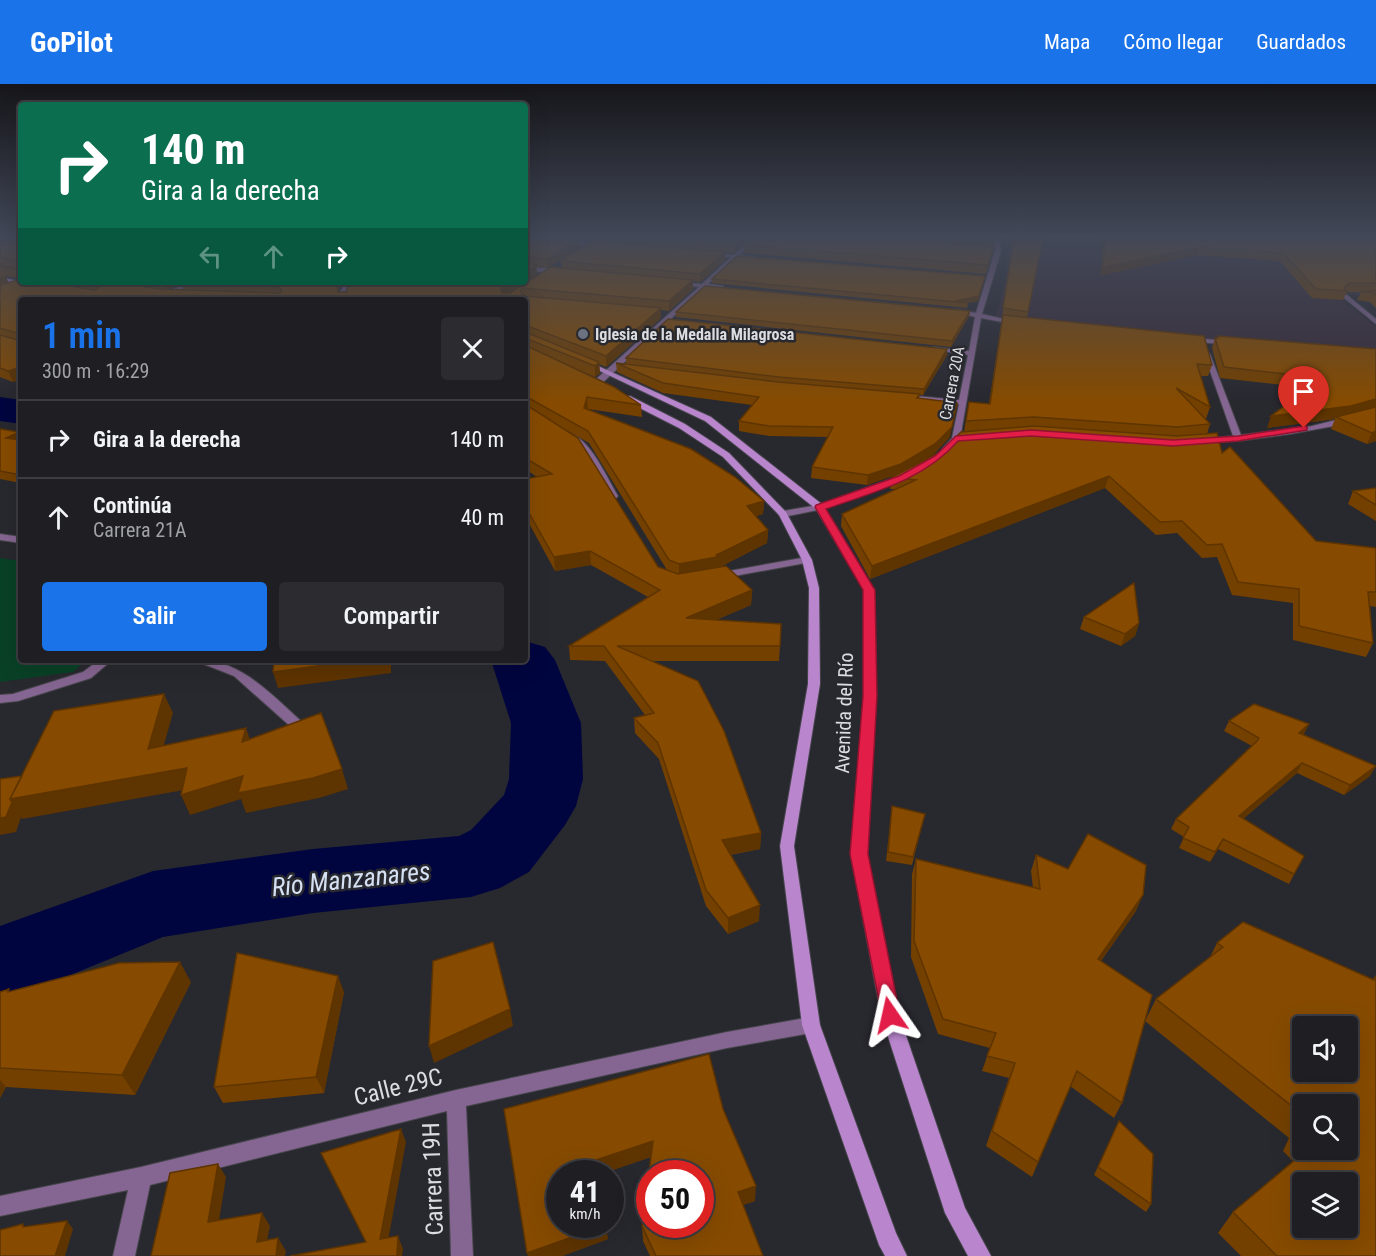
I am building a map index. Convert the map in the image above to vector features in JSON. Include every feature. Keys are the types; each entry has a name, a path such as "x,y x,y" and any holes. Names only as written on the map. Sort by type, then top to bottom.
{"main road":[{"path":"152,293 186,295"},
{"name":"Avenida del Río","path":"577,359 612,369 708,419 820,507 869,590 870,696 859,854 890,1015 956,1213 980,1256"},
{"name":"Avenida del Río","path":"577,374 682,426 726,455 783,514 807,560 814,588 814,684 787,846 811,1025 896,1256"}],"street":[{"path":"163,294 167,293"},
{"path":"597,382 695,293"},
{"name":"Carrera 20A","path":"938,458 956,439 961,402 979,313 985,293"},
{"path":"1361,295 1345,296 1376,322"},
{"path":"945,310 979,313 996,320 1030,324"},
{"path":"659,314 676,321"},
{"path":"1182,339 1239,344"},
{"path":"1205,341 1209,364 1238,439"},
{"path":"924,348 971,353"},
{"path":"612,369 627,367"},
{"path":"892,396 961,402"},
{"path":"1195,441 1238,439 1348,422 1376,412"},
{"path":"564,432 584,446 616,503"},
{"path":"956,439 966,438"},
{"path":"783,514 820,507 912,473"},
{"path":"0,537 18,540"},
{"path":"711,577 807,560"},
{"path":"0,699 14,698 87,675 102,663"},
{"path":"213,663 238,673 304,731"},
{"name":"Calle 29C","path":"0,1206 141,1178 456,1099 811,1025"},
{"name":"Carrera 19H","path":"456,1099 462,1256"},
{"path":"124,1256 141,1178"}],"shaded area":[{"path":"1002,293 1376,293 1376,295 1335,294 1376,327 1376,355 994,321"}],"green space":[{"path":"0,558 18,561 18,663 84,663 73,672 0,682"}],"building":[{"path":"0,293 510,293 661,308 606,356 528,326 528,297 18,297 18,340 17,333 0,328"},
{"path":"575,293 678,293 669,301"},
{"path":"698,293 776,293 970,311 952,341 676,312"},
{"path":"858,293 980,293 979,296 956,301 968,303"},
{"path":"1005,293 1032,293 1028,312 1003,308"},
{"path":"1003,315 1204,336 1212,365 1197,364 1210,407 1176,388 1210,424 1177,427 1034,417 966,421 969,402 990,404"},
{"path":"668,319 947,349 924,389 779,377 626,358"},
{"path":"528,333 599,362 595,366 528,339"},
{"path":"0,335 18,340 18,368 8,371 0,368"},
{"path":"1218,336 1376,349 1376,399 1351,406 1271,416 1322,378 1224,367 1215,338"},
{"path":"528,346 614,387 641,405 587,397 584,408 691,449 735,477 764,501 747,506 768,530 716,555 717,557 679,564 669,560 588,431 528,398"},
{"path":"616,363 778,382 920,394 917,398 957,403 952,427 935,444 901,464 868,475 812,467 833,427 769,426 739,421 759,397 663,383"},
{"path":"528,406 578,438 658,567 678,574 726,566 752,590 686,618 781,624 780,646 617,646 698,681 724,731 761,833 722,840 760,905 728,918 706,890 658,743 634,718 654,713 604,646 569,646 660,590 590,551 554,557 528,511 528,478 552,474 528,460"},
{"path":"1376,407 1376,431 1372,433 1336,417"},
{"path":"1034,426 1177,436 1217,433 1222,453 1230,447 1316,541 1376,548 1376,592 1368,592 1373,643 1299,626 1299,589 1238,582 1222,544 1207,545 1182,521 1160,522 1109,476 872,566 842,514 916,480 892,477 942,451 961,432"},
{"path":"0,429 18,432 6,438 18,440 18,474 0,471"},
{"path":"1376,488 1376,505 1353,491"},
{"path":"1134,583 1139,623 1125,634 1084,617"},
{"path":"274,663 339,663 273,672"},
{"path":"164,694 148,749 246,728 242,742 321,713 342,769 313,778 238,793 243,776 181,795 187,768 10,799 54,711"},
{"path":"1254,704 1309,724 1299,733 1376,766 1350,785 1302,763 1239,816 1304,856 1294,874 1223,839 1215,852 1183,838 1189,827 1176,819 1257,741 1259,738 1229,721"},
{"path":"22,776 10,799 12,802 6,817 0,818 0,779"},
{"path":"892,806 925,814 913,857 888,852"},
{"path":"1088,834 1146,865 1143,895 1098,959 1152,995 1122,1103 1077,1071 1038,1162 992,1131 1015,1063 987,1056 996,1033 943,1019 914,941 916,859 1040,889 1036,855 1068,869"},
{"path":"1243,922 1374,980 1376,977 1376,1256 1277,1256 1233,1212 1295,1160 1358,1160 1358,1094 1292,1094 1292,1106 1156,999 1223,947 1217,943"},
{"path":"493,942 510,1009 429,1046 433,961"},
{"path":"237,953 338,976 316,1077 214,1087"},
{"path":"180,962 122,1075 0,1068 0,992 9,989 8,992 119,963"},
{"path":"709,1054 723,1109 756,1186 738,1192 763,1256 656,1256 648,1238 714,1238 714,1160 651,1160 653,1141 596,1160 546,1160 546,1238 569,1238 527,1253 504,1109"},
{"path":"1119,1121 1153,1154 1151,1204 1098,1167"},
{"path":"401,1129 380,1239 398,1236 397,1256 290,1256 366,1242 321,1153"},
{"path":"218,1164 208,1222 262,1213 257,1242 278,1238 276,1256 151,1256 170,1173"},
{"path":"67,1221 55,1256 0,1256 0,1230 23,1224 23,1227"}],"waterway":[{"name":"Río Manzanares","path":"0,409 18,412"},
{"name":"Río Manzanares","path":"0,965 153,905 313,881 471,866 500,851 538,806 546,779 546,723 524,663"}],"place":[{"name":"Iglesia de la Medalla Milagrosa","path":"583,334"}],"route":[{"path":"890,1015 859,854 870,696 869,590 820,507 903,478 938,458 956,439 1031,433 1173,443 1238,439 1304,428"}]}
